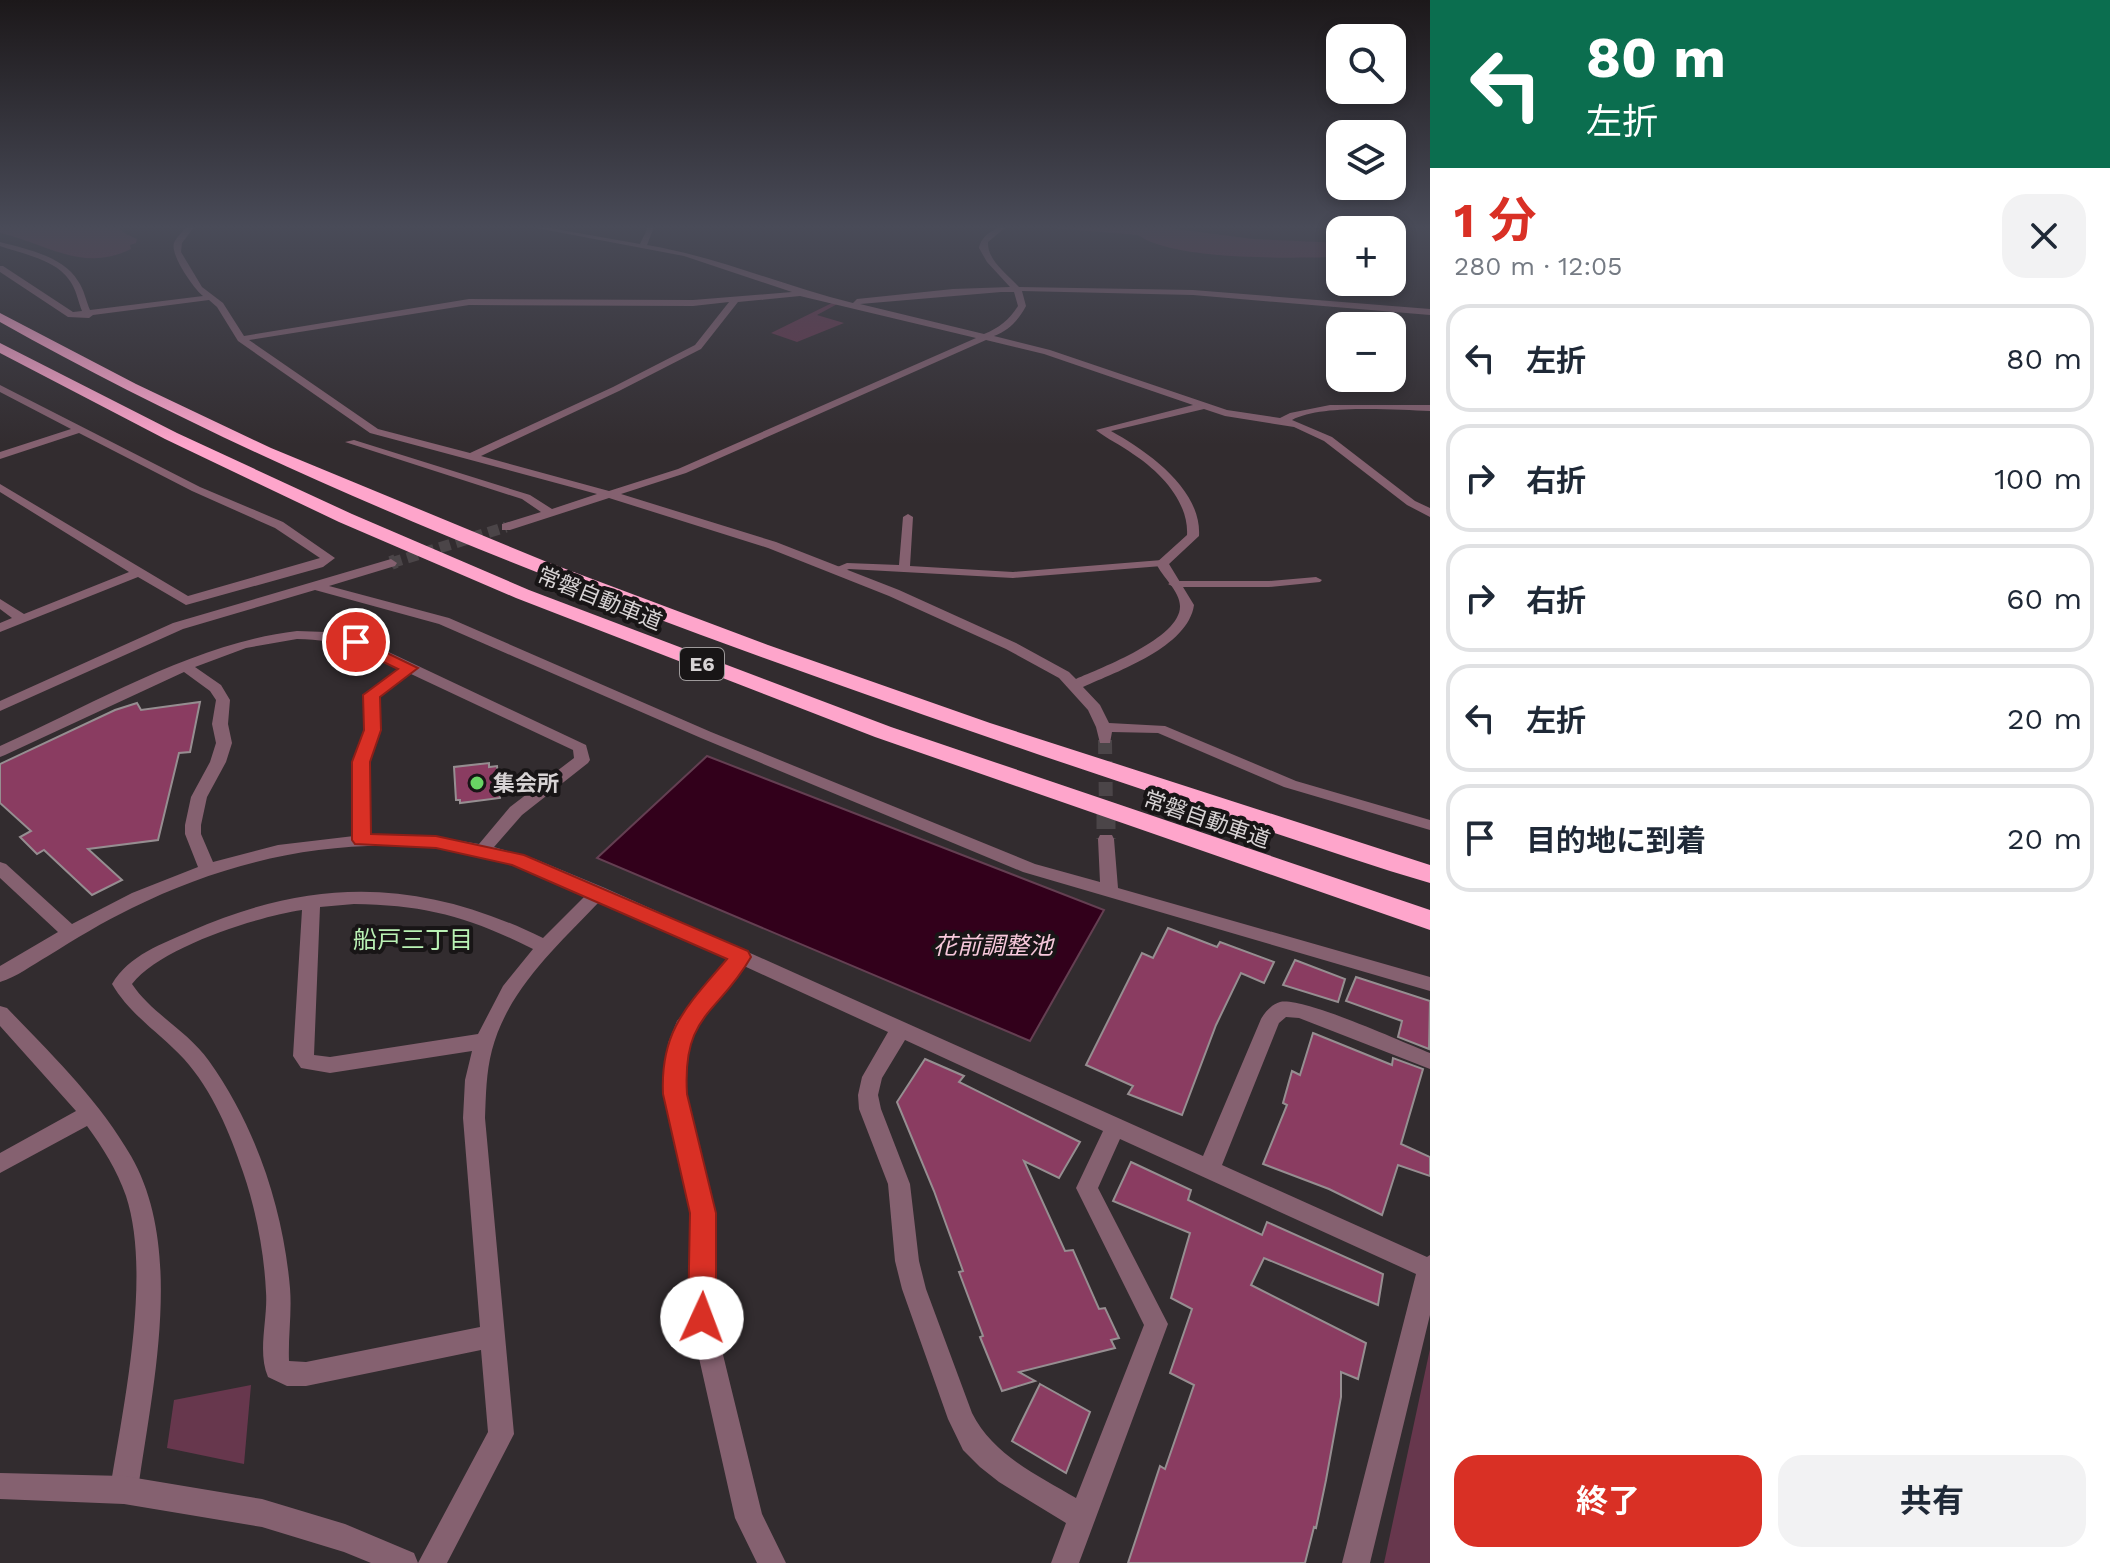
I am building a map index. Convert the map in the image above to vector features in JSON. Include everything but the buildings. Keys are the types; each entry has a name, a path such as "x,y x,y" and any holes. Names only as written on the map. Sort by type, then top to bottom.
{"highway":[{"name":"常磐自動車道","path":"0,317 97,370 236,438 481,543 632,602 1153,786 1430,874"},
{"name":"常磐自動車道","path":"0,347 113,409 201,452 416,549 586,619 891,734 1430,920"}],"street":[{"path":"50,300 71,315 89,315 194,300"},
{"path":"79,300 89,315"},
{"path":"210,300 226,312 241,339 374,431 630,501 772,545 839,570 1046,664 1076,685 1095,708 1105,734 1160,729 1290,784 1430,825"},
{"path":"241,339 469,302 750,300"},
{"path":"834,300 1047,352 1240,416 1283,421 1311,429 1411,503 1430,513"},
{"path":"852,304 875,300"},
{"path":"506,527 656,481 801,419 1001,330 1022,312 1021,300"},
{"path":"1287,300 1430,312"},
{"path":"471,456 698,347 734,302"},
{"path":"0,388 196,489 279,525 329,558 319,564 186,601 0,487"},
{"path":"1076,685 1170,637 1183,626 1188,613 1187,602 1162,563 1193,536 1190,512 1167,474 1151,459 1101,430 1204,405"},
{"path":"1283,421 1294,414 1322,410 1430,408"},
{"path":"595,491 645,475 782,418 807,421 806,427 673,486 630,501"},
{"path":"0,456 80,429"},
{"path":"374,431 350,442 526,497 551,513"},
{"path":"0,707 178,626 391,563"},
{"path":"0,628 137,573"},
{"path":"312,585 444,621 706,735 1029,868 1430,984"},
{"path":"0,603 22,619"},
{"path":"0,752 241,643 317,635 356,642 581,748 582,760 523,803 499,826 484,850"},
{"path":"185,667 216,688 223,700 220,724 224,743 218,762 199,797 193,825 193,834 208,870"},
{"path":"362,840 361,762 373,730 372,695 410,668"},
{"path":"1106,839 1109,890"},
{"path":"0,975 157,888 262,853 362,840 416,840 484,850 517,859 599,892 1430,1268 1356,1563"},
{"path":"0,868 71,934"},
{"path":"432,1563 501,1434 473,1095 485,1041 507,991 599,892"},
{"path":"492,1336 306,1374 287,1374 277,1368 278,1290 268,1224 254,1165 230,1112 200,1063 162,1023 127,993 122,984 137,967 209,929 249,915 311,902 365,897 431,902 486,919 546,947"},
{"path":"311,902 303,1056 308,1062 330,1065 485,1041"},
{"path":"741,957 687,1021 678,1043 674,1084 703,1213 702,1318 749,1518 772,1563"},
{"path":"1209,1169 1271,1019 1282,1009 1301,1011 1430,1061"},
{"path":"0,1013 92,1113 126,1167 139,1208 148,1256 147,1323 124,1490"},
{"path":"900,1030 872,1077 868,1095 870,1109 899,1184 907,1261 914,1289 961,1419 972,1441 989,1458 1008,1473 1082,1517"},
{"path":"0,1164 92,1113"},
{"path":"1065,1563 1156,1324 1087,1188 1115,1127"},
{"path":"0,1486 124,1490 262,1513 345,1538 404,1563"}],"lane":[{"path":"904,570 908,517"},
{"path":"839,570 847,566 1049,574 1162,563"},
{"path":"1174,584 1269,584 1316,580"}],"shaded area":[{"path":"836,301 841,302 817,315 844,323 797,342 771,333"},
{"path":"1430,1349 1430,1563 1384,1563"},
{"path":"251,1385 244,1464 167,1448 174,1400"}],"water":[{"name":"花前調整池","path":"707,756 1104,910 1030,1041 597,858"}],"tunnel":[{"path":"396,561 391,563 506,527"},
{"path":"1105,740 1106,812"},
{"path":"1106,812 1106,839"}],"place":[{"name":"集会所","path":"477,783"}],"district":[{"name":"船戸三丁目","path":"413,940"}],"route":[{"path":"356,642 410,668 372,695 373,730 361,762 362,840 436,842 517,859 599,892 741,957 687,1021 678,1043 674,1075 675,1094 703,1213 702,1318"}]}
